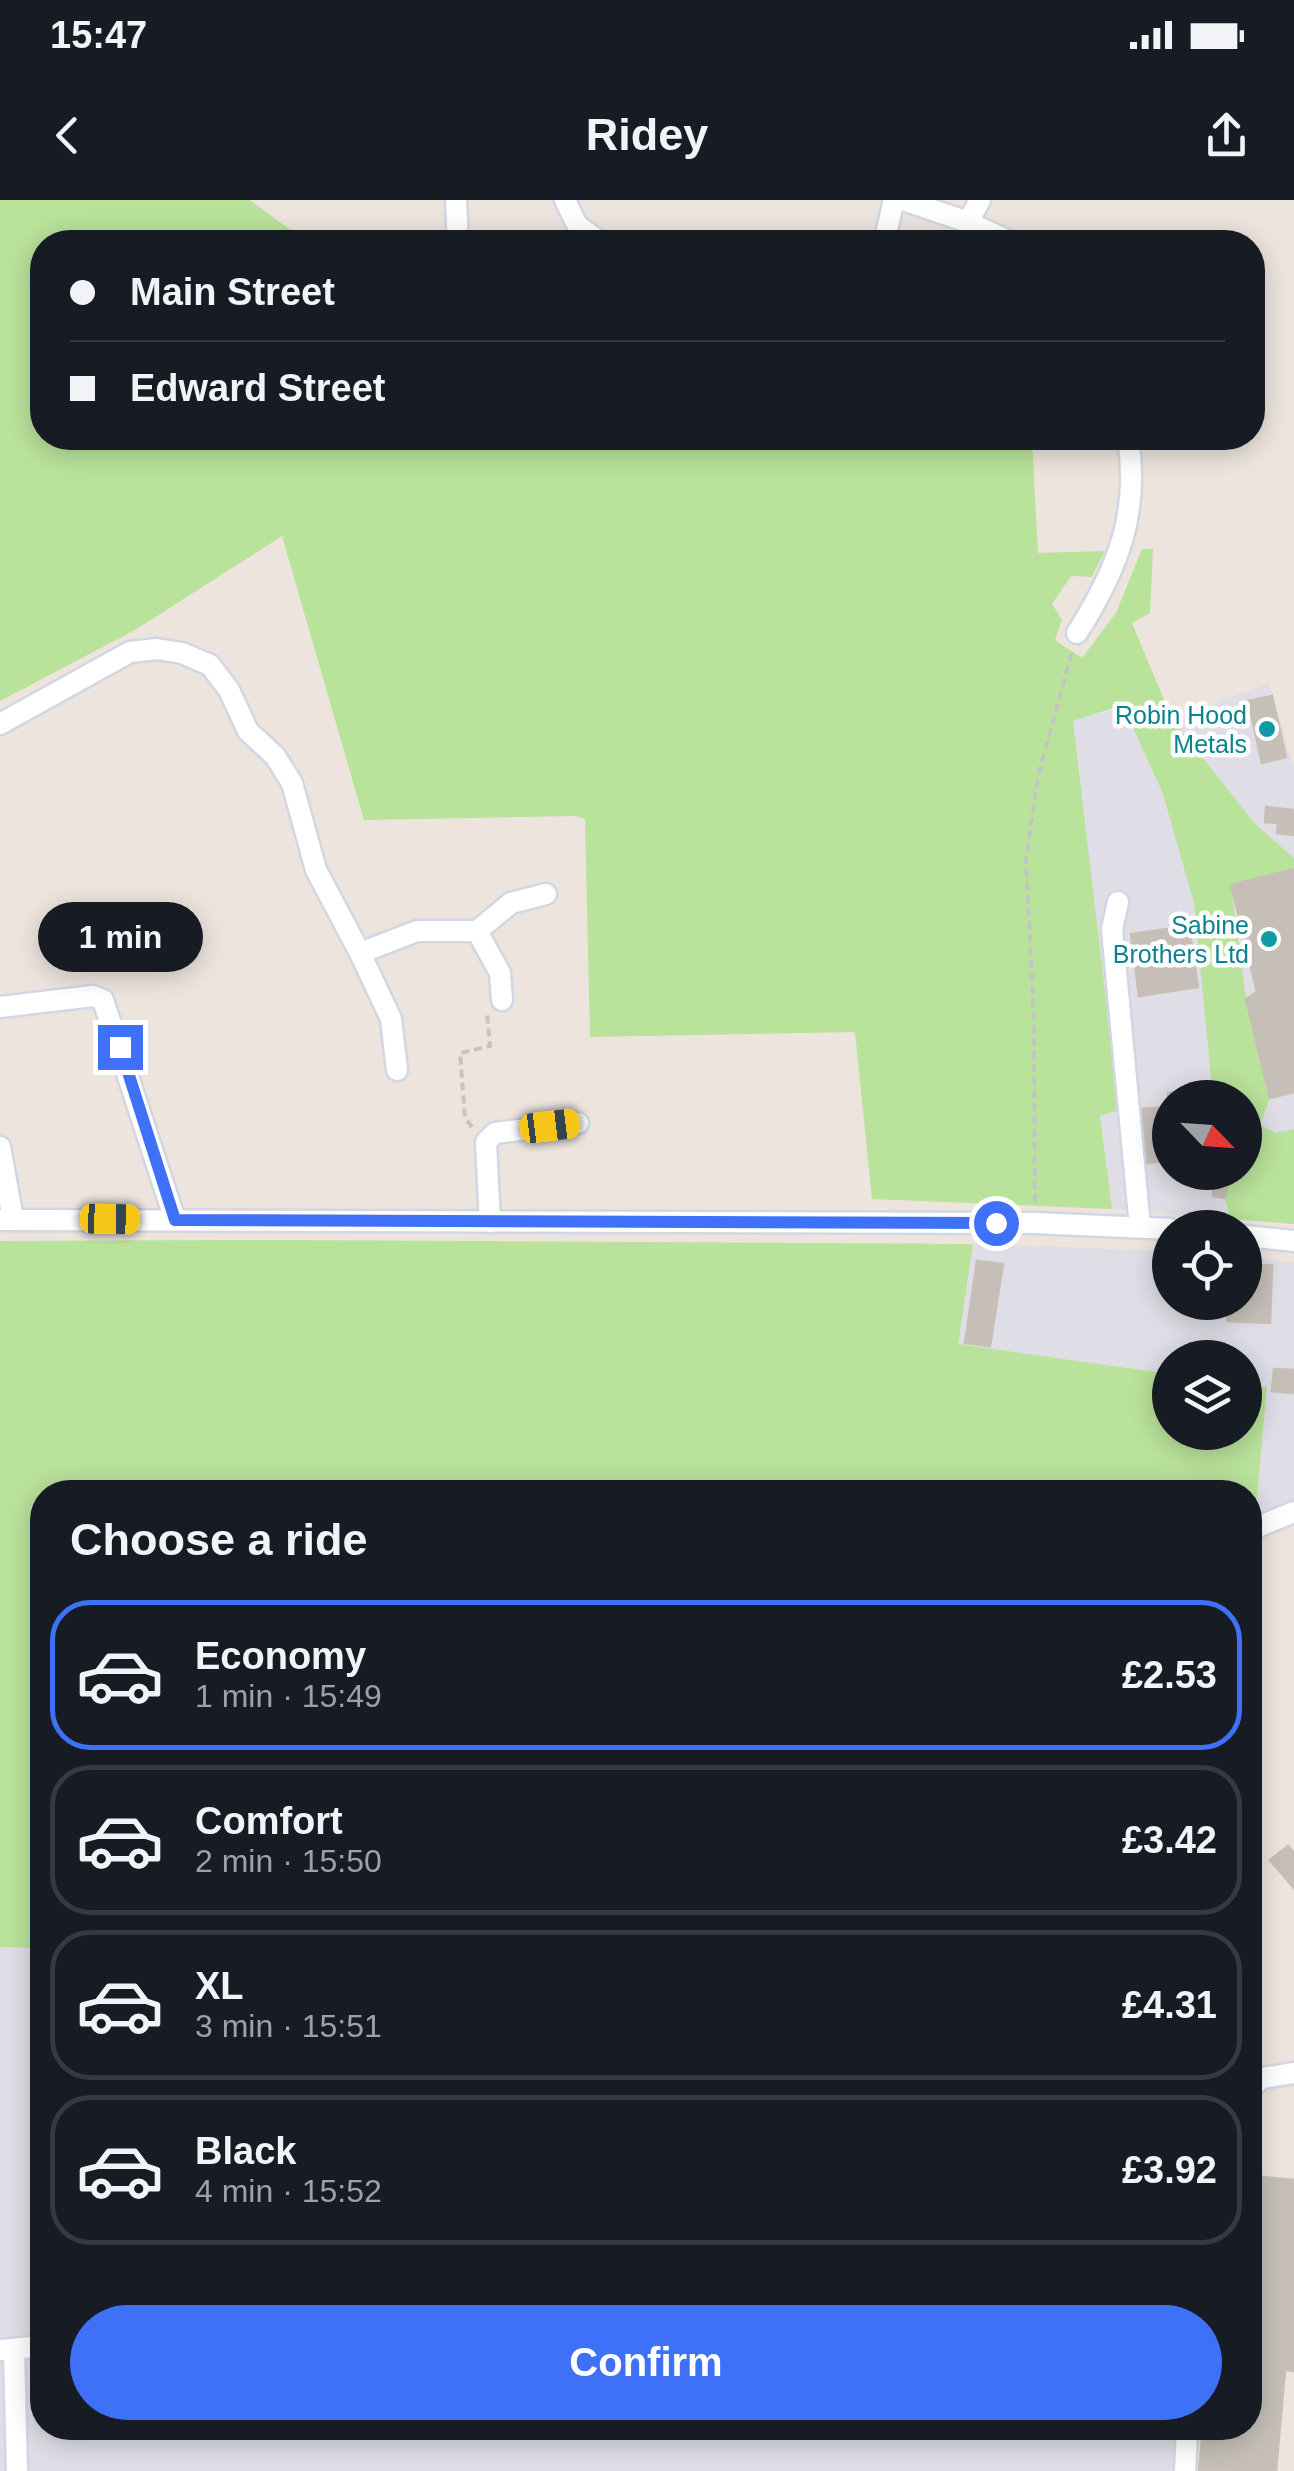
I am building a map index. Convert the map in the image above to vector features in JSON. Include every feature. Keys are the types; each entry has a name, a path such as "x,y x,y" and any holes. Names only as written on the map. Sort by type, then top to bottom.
{"street":[{"path":"456,200 457,230"},
{"path":"565,200 577,225 584,230"},
{"path":"887,230 894,200"},
{"path":"903,200 985,230"},
{"path":"968,222 980,200"},
{"path":"1077,633 1110,582 1120,554 1131,484 1129,450"},
{"path":"0,724 130,652 157,649 182,653 210,665 229,690 248,731 275,756 292,783 316,870 378,987 395,1035 397,1070"},
{"path":"360,953 417,931 477,931 511,903 546,894"},
{"path":"1118,902 1112,929 1140,1227"},
{"path":"477,931 500,974 502,1000"},
{"path":"0,1007 93,996 103,1000 175,1220"},
{"path":"490,1222 486,1142 495,1133 578,1123"},
{"path":"0,1148 6,1219 1036,1223 1152,1228"},
{"path":"1262,1238 1294,1241"},
{"path":"1262,1525 1294,1512"},
{"path":"1262,2078 1294,2074"},
{"path":"7,2350 17,2471"},
{"path":"1185,2471 1186,2440"}],"path":[{"path":"1036,1223 1034,1019 1026,860 1038,776 1077,633"},
{"path":"486,1142 464,1118 460,1053 490,1046 486,1000 502,1000"}],"shaded area":[{"path":"1269,683 1294,769 1294,1224 1262,1221 1262,1210 1152,1212 1112,1209 1100,1116 1118,1110 1073,720 1139,704 1172,719"},
{"path":"973,1244 1152,1250 1152,1320 1262,1320 1262,1258 1294,1263 1294,1515 1262,1507 1262,1480 1258,1480 1267,1388 1262,1387 1262,1340 1152,1340 1152,1371 957,1344"},
{"path":"0,1947 30,1948 30,2440 1183,2440 1182,2471 0,2471"}],"green space":[{"path":"0,200 250,200 291,230 30,230 30,450 1033,450 1038,553 1105,551 1092,577 1071,576 1052,604 1062,620 1055,640 1082,658 1116,613 1142,549 1153,549 1150,613 1132,623 1172,719 1255,824 1294,858 1294,869 1231,886 1246,999 1270,1098 1262,1120 1262,1080 1211,1080 1194,903 1163,794 1123,705 1073,721 1119,1110 1100,1116 1112,1209 872,1199 855,1032 590,1037 585,819 576,816 364,820 282,536 135,630 0,701"},
{"path":"1262,1126 1276,1133 1294,1129 1294,1224 1262,1222 1262,1210 1228,1210 1226,1190 1262,1190"},
{"path":"0,1241 973,1244 958,1344 1152,1371 1152,1450 1261,1450 1258,1480 30,1480 30,1948 0,1947"},
{"path":"1262,1386 1267,1387 1262,1441"}],"building":[{"name":"Robin Hood Metals","path":"1272,696 1286,757 1262,763 1248,701"},
{"path":"1266,807 1294,810 1294,835 1277,833 1278,823 1265,822"},
{"name":"Sabine Brothers Ltd","path":"1294,869 1294,1092 1270,1098 1246,999 1257,992 1231,885"},
{"path":"1189,926 1198,987 1139,996 1131,934"},
{"path":"1152,1108 1152,1162 1145,1163 1141,1109"},
{"path":"1214,1190 1226,1190 1225,1198 1213,1196"},
{"path":"977,1261 1003,1264 990,1346 965,1343"},
{"path":"1262,1265 1272,1265 1270,1323 1227,1321 1262,1320"},
{"path":"1274,1369 1294,1370 1294,1393 1272,1391"},
{"path":"1288,1846 1294,1853 1294,1888 1270,1860"},
{"path":"1262,2177 1294,2180 1294,2371 1285,2370 1276,2471 1199,2471 1202,2440 1262,2440"}],"place":[{"name":"Robin Hood Metals","path":"1267,729"},
{"name":"Sabine Brothers Ltd","path":"1269,939"}],"route":[{"path":"120,1047 175,1220 440,1224 996,1223"}]}
